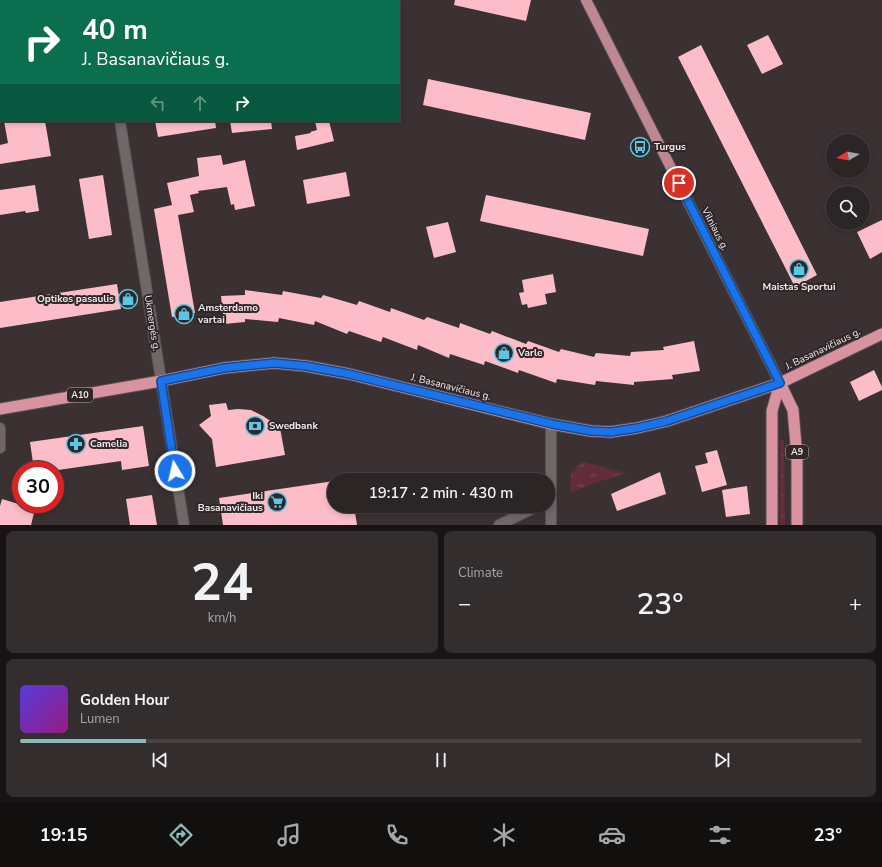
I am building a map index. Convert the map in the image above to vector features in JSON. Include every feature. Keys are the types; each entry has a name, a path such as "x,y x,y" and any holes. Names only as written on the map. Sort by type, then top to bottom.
{"highway":[{"name":"J. Basanavičiaus g.","path":"0,409 161,381 224,368 274,363 306,366 356,376 552,424 611,432 667,421 780,383 882,334"},
{"name":"A9","path":"772,525 772,410 780,383"},
{"name":"Vilniaus g.","path":"780,383 793,410 797,457 797,525"}],"main road":[{"name":"Vilniaus g.","path":"586,0 780,383"}],"street":[{"name":"Ukmergės g.","path":"120,122 184,525"},
{"path":"551,473 552,424"},
{"path":"0,428 0,448"},
{"path":"499,525 524,513"},
{"path":"550,513 551,525"}],"green space":[{"path":"780,440 784,440 785,525 780,525"},
{"path":"583,462 626,473 592,484 571,493 570,479 572,471"}],"building":[{"path":"455,0 531,0 526,21 454,5"},
{"path":"768,35 783,64 762,74 747,45"},
{"path":"701,45 817,275 795,287 678,57"},
{"path":"428,79 591,113 585,140 423,105"},
{"path":"4,122 45,122 51,156 0,164 0,145 8,143"},
{"path":"155,122 215,122 216,128 158,137"},
{"path":"230,122 271,122 272,129 232,133"},
{"path":"315,122 329,122 334,141 297,150 295,136 311,133 310,132 317,130"},
{"path":"221,155 223,165 245,160 255,206 235,210 234,204 231,205 227,187 198,191 199,193 190,195 194,212 178,215 195,313 172,317 154,209 172,205 167,183 199,176 197,158"},
{"path":"346,172 350,196 307,204 303,180"},
{"path":"103,175 112,235 89,239 79,179"},
{"path":"35,185 39,211 26,213 25,211 0,215 0,190"},
{"path":"486,195 649,229 643,256 480,221"},
{"path":"882,220 882,252 870,259 857,232 861,230 870,230 870,226"},
{"path":"448,222 456,252 434,258 426,227"},
{"path":"553,274 556,292 545,294 547,304 528,308 527,304 522,305 519,293 524,292 522,280"},
{"path":"117,284 121,309 0,328 0,302"},
{"path":"245,290 282,295 283,291 321,298 323,295 357,305 359,301 390,312 391,308 424,320 427,317 459,328 460,323 490,334 492,331 526,344 528,341 559,352 561,349 594,357 596,353 630,356 631,352 664,350 663,347 694,341 700,371 672,375 673,379 634,382 634,385 596,381 595,385 557,379 556,383 519,370 518,373 485,361 484,365 450,354 449,358 418,345 417,350 383,337 381,342 349,331 347,334 315,321 314,325 279,318 278,322 245,319 245,322 224,324 221,296 245,295"},
{"path":"874,370 882,390 859,401 850,382"},
{"path":"226,403 228,410 251,410 272,422 277,429 280,428 285,455 216,467 212,439 199,425 211,416 209,405"},
{"path":"143,426 149,466 122,470 121,461 64,469 64,461 33,461 30,442"},
{"path":"717,450 727,485 702,492 695,466 708,463 705,453"},
{"path":"660,472 666,494 617,511 611,494"},
{"name":"Iki Basanavičiaus","path":"327,482 327,513 355,513 357,525 223,525 219,498"},
{"path":"747,486 750,514 726,517 722,490"},
{"path":"152,495 157,525 130,525 126,499"},
{"path":"2,499 12,502 12,513 34,513 31,525 0,525 0,506"}],"place":[{"name":"Turgus","path":"640,147"},
{"name":"Maistas Sportui","path":"799,269"},
{"name":"Optikos pasaulis","path":"128,299"},
{"name":"Amsterdamo vartai","path":"184,314"},
{"name":"Varle","path":"504,353"},
{"name":"Swedbank","path":"255,426"},
{"name":"Camelia","path":"76,444"},
{"name":"Iki Basanavičiaus","path":"277,502"}],"route":[{"path":"175,471 161,381 224,368 274,363 306,366 349,374 552,424 591,431 611,432 667,421 780,383 679,183"}]}
